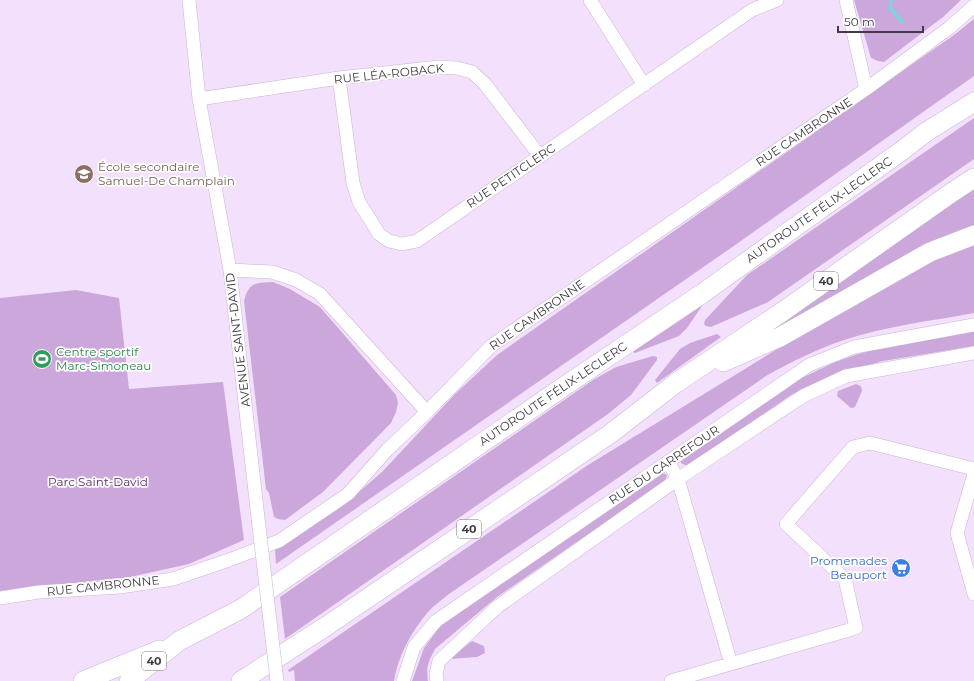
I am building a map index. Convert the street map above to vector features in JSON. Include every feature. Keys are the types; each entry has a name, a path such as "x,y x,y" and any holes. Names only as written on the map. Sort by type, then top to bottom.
{"highway":[{"name":"AUTOROUTE FÉLIX-LECLERC","path":"129,681 179,641 241,609 703,292 894,157 926,132 974,102"},
{"name":"40","path":"241,681 328,625 610,434 676,383 974,178"},
{"path":"676,383 780,337 930,252 974,234"},
{"path":"265,681 318,637 328,625"},
{"path":"82,681 179,641"}],"street":[{"name":"AVENUE SAINT-DAVID","path":"189,0 199,99 230,270 277,681"},
{"path":"590,0 644,85"},
{"name":"RUE PETITCLERC","path":"339,78 353,183 359,202 379,234 389,242 402,244 417,241 752,10 777,0"},
{"path":"846,0 866,89"},
{"name":"RUE CAMBRONNE","path":"0,598 39,592 120,587 173,579 279,541 348,494 387,450 427,412 491,346 866,89 949,28 974,6"},
{"name":"RUE LÉA-ROBACK","path":"199,99 339,78 439,67 457,68 472,72 485,84 540,156"},
{"path":"230,270 272,272 296,280 320,294 427,412"},
{"name":"RUE DU CARREFOUR","path":"402,681 414,647 436,621 809,366 854,347 974,325"},
{"path":"437,681 436,674 439,661 497,607 678,480 803,396 846,376 974,353"},
{"path":"671,681 856,628 845,579 786,524 853,447 870,443 974,469"},
{"path":"668,462 678,480 731,664"},
{"path":"974,474 957,533 974,594"}],"green space":[{"path":"854,0 961,0 943,17 884,62 871,58"},
{"path":"974,19 974,76 738,243 276,564 275,549 352,498 382,472 455,394 497,355 954,35"},
{"path":"974,118 974,159 768,302 711,327 704,324 705,320 747,275"},
{"path":"974,188 974,225 952,234 778,330 773,327"},
{"path":"974,240 974,313 892,327 860,335 814,352 766,376 435,605 422,620 406,645 399,662 394,681 295,681 294,670 289,672 288,670 588,465 774,351 921,267"},
{"path":"273,282 290,289 320,307 396,395 398,403 391,423 323,492 285,520 274,517 269,493 266,489 244,301 248,290 257,283"},
{"name":"Parc Saint-David","path":"76,290 119,298 129,389 223,382 244,540 189,564 130,577 0,591 0,298"},
{"path":"704,303 687,328 679,336 635,353 632,351"},
{"path":"974,331 974,346 883,361 834,375 791,395 689,465 681,463 681,459 785,386 833,363 884,347"},
{"path":"717,334 721,337 657,383 655,380 680,349 690,343"},
{"path":"653,356 657,357 657,360 631,395 608,414 285,639 280,597 593,380 616,367"},
{"path":"856,384 861,386 862,391 855,407 851,408 837,396 838,391"},
{"path":"660,472 667,475 665,481 497,597 435,649 428,665 428,681 412,681 424,648 438,629 457,610"},
{"path":"472,641 484,646 485,653 477,657 449,659"}],"waterway":[{"path":"891,0 890,8 902,22"}],"place":[{"name":"École secondaire Samuel-De Champlain","path":"84,174"},
{"name":"Centre sportif Marc-Simoneau","path":"42,359"},
{"name":"Promenades Beauport","path":"901,568"}]}
